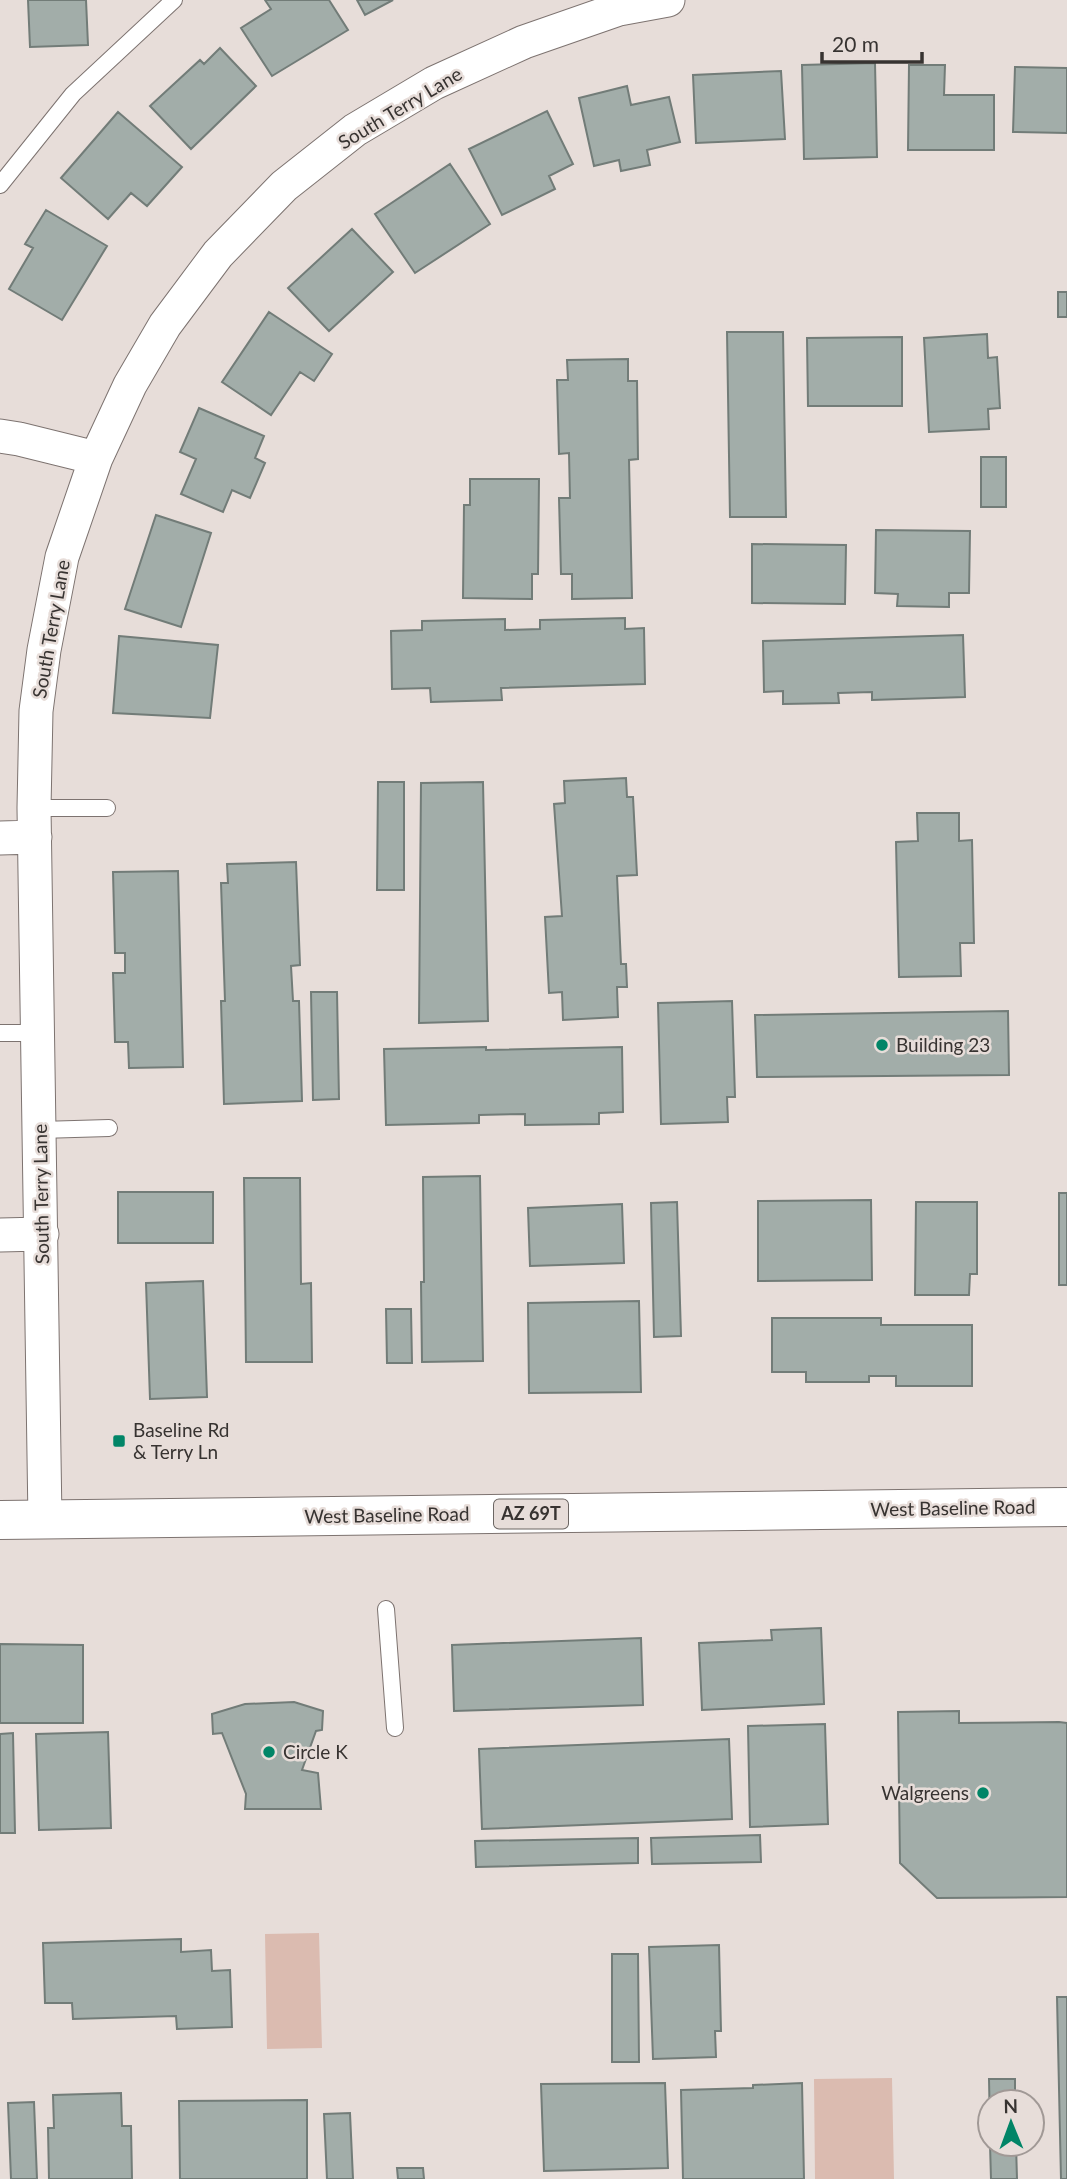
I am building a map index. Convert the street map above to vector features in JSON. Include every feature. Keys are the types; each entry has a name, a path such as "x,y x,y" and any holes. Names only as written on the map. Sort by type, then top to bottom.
{"main road":[{"name":"West Baseline Road","path":"0,1520 1067,1507"}],"street":[{"name":"South Terry Lane","path":"45,1520 35,823 36,712 44,650 62,557 96,458 130,385 165,325 218,254 284,186 355,130 435,83 524,42 618,4 668,0"},
{"path":"0,436 96,458"},
{"path":"0,838 35,823"},
{"path":"0,1235 42,1234"}],"lane":[{"path":"0,185 73,94 172,1"},
{"path":"35,823 107,808"},
{"path":"0,1034 39,1033"},
{"path":"40,1130 109,1128"},
{"path":"386,1609 395,1728"}],"shaded area":[{"path":"319,1933 322,2048 267,2049 265,1934"},
{"path":"892,2078 894,2179 815,2179 814,2079"}],"building":[{"path":"28,0 86,0 88,45 30,47"},
{"path":"265,0 329,0 348,30 272,76 241,28 271,9"},
{"path":"357,0 393,0 365,15"},
{"path":"220,48 256,86 191,149 150,106 200,60 204,64"},
{"path":"875,63 877,157 804,159 802,65"},
{"path":"909,65 945,65 944,95 994,95 994,150 908,150"},
{"path":"1015,67 1067,68 1067,133 1013,132"},
{"path":"781,71 785,139 696,143 693,75"},
{"path":"627,86 631,105 669,97 680,142 647,150 650,165 621,171 619,160 594,166 579,98"},
{"path":"547,111 573,164 549,176 555,189 502,215 469,149"},
{"path":"118,112 182,167 147,206 131,193 108,219 61,178"},
{"path":"450,164 490,224 415,273 375,214"},
{"path":"46,210 107,246 62,320 9,289 33,248 25,244"},
{"path":"352,229 393,272 329,331 288,288"},
{"path":"1058,292 1067,292 1067,317 1058,317"},
{"path":"269,312 332,354 314,381 300,372 271,415 222,382"},
{"path":"727,332 783,332 786,517 730,517"},
{"path":"987,334 988,358 997,357 1000,408 988,409 989,429 929,432 924,338"},
{"path":"902,337 902,406 808,406 807,338"},
{"path":"628,359 628,381 637,381 638,459 629,460 632,598 572,599 572,574 561,574 559,498 570,498 569,453 559,454 557,380 568,380 567,360"},
{"path":"199,408 264,436 255,458 265,463 250,498 232,490 223,512 181,494 196,459 180,452"},
{"path":"981,457 1006,457 1006,507 981,507"},
{"path":"470,479 539,479 538,574 532,574 532,599 463,598 464,505 470,505"},
{"path":"156,515 211,533 181,627 125,609"},
{"path":"876,530 970,531 969,593 949,593 949,607 897,606 898,594 875,593"},
{"path":"752,544 846,545 845,604 752,603"},
{"path":"625,618 625,629 644,628 645,684 501,688 502,700 431,702 430,688 392,689 391,631 422,630 422,621 505,619 505,630 540,629 540,620"},
{"path":"963,635 965,697 872,700 872,692 838,693 839,703 783,704 783,691 764,692 763,641"},
{"path":"119,636 218,645 210,718 113,713"},
{"path":"626,778 627,797 633,797 637,875 617,876 621,964 626,964 627,987 617,987 618,1017 563,1020 562,992 549,993 545,917 562,916 554,804 565,803 564,781"},
{"path":"378,782 404,782 404,890 377,890"},
{"path":"483,782 488,1021 419,1023 421,783"},
{"path":"917,813 959,813 959,841 972,840 974,943 960,943 961,976 899,977 896,842 918,841"},
{"path":"296,862 300,965 291,966 293,1001 299,1001 302,1101 224,1104 221,1001 225,1001 221,883 228,883 227,864"},
{"path":"178,871 183,1067 129,1068 128,1042 115,1042 113,973 125,973 125,953 115,953 113,872"},
{"path":"311,992 337,992 339,1099 313,1100"},
{"path":"732,1001 735,1097 727,1097 728,1122 661,1124 658,1003"},
{"name":"Building 23","path":"1008,1011 1009,1075 757,1077 755,1015"},
{"path":"486,1047 486,1050 622,1047 623,1112 599,1113 599,1124 525,1125 525,1114 479,1115 479,1123 386,1125 384,1049"},
{"path":"480,1176 483,1361 422,1362 423,1177"},
{"path":"244,1178 300,1178 301,1284 311,1283 312,1362 246,1362"},
{"path":"118,1192 213,1192 213,1243 118,1243"},
{"path":"1059,1193 1067,1193 1067,1285 1059,1285"},
{"path":"871,1200 872,1280 758,1281 758,1201"},
{"path":"677,1202 681,1336 654,1337 651,1203"},
{"path":"916,1202 977,1202 977,1274 970,1274 969,1295 915,1295"},
{"path":"622,1204 624,1263 530,1266 528,1208"},
{"path":"203,1281 207,1397 150,1399 146,1283"},
{"path":"639,1301 641,1392 529,1393 528,1303"},
{"path":"386,1309 411,1309 412,1363 387,1363"},
{"path":"772,1318 881,1318 881,1325 972,1325 972,1386 896,1386 896,1376 869,1376 869,1382 806,1382 806,1372 772,1372"},
{"path":"821,1628 824,1704 702,1710 699,1643 772,1640 771,1630"},
{"path":"641,1638 643,1705 454,1711 452,1645"},
{"path":"0,1644 83,1645 83,1723 0,1723"},
{"name":"Circle K","path":"294,1702 323,1711 322,1730 316,1731 302,1770 318,1773 321,1809 245,1809 246,1794 222,1733 213,1734 212,1714 245,1704"},
{"name":"Walgreens","path":"959,1711 959,1723 1067,1723 1067,1897 937,1898 900,1863 898,1712"},
{"path":"825,1724 828,1824 750,1827 748,1726"},
{"path":"108,1732 111,1828 39,1830 36,1734"},
{"path":"13,1733 15,1833 0,1833 0,1734"},
{"path":"729,1739 732,1819 482,1829 479,1749"},
{"path":"760,1835 761,1862 652,1864 651,1838"},
{"path":"638,1838 638,1863 476,1867 475,1841"},
{"path":"181,1939 181,1952 211,1950 212,1971 230,1970 232,2027 177,2029 176,2016 73,2019 72,2003 45,2003 43,1943"},
{"path":"719,1945 721,2031 715,2031 716,2057 653,2059 649,1947"},
{"path":"612,1954 638,1954 639,2062 612,2062"},
{"path":"1057,1997 1067,1997 1067,2179 1061,2179"},
{"path":"989,2079 1015,2079 1015,2088 989,2088"},
{"path":"665,2083 668,2168 544,2171 541,2084"},
{"path":"802,2083 804,2179 683,2179 681,2090 753,2088 753,2085"},
{"path":"121,2093 122,2126 131,2126 132,2179 49,2179 48,2128 54,2128 53,2095"},
{"path":"307,2100 307,2179 180,2179 179,2101"},
{"path":"34,2102 37,2179 11,2179 8,2103"},
{"path":"350,2113 353,2179 327,2179 324,2114"},
{"path":"990,2158 1016,2158 1017,2179 991,2179"},
{"path":"397,2168 423,2168 424,2179 398,2179"}],"place":[{"name":"Building 23","path":"882,1045"},
{"name":"Baseline Rd & Terry Ln","path":"119,1441"},
{"name":"Circle K","path":"269,1752"},
{"name":"Walgreens","path":"983,1793"}]}
